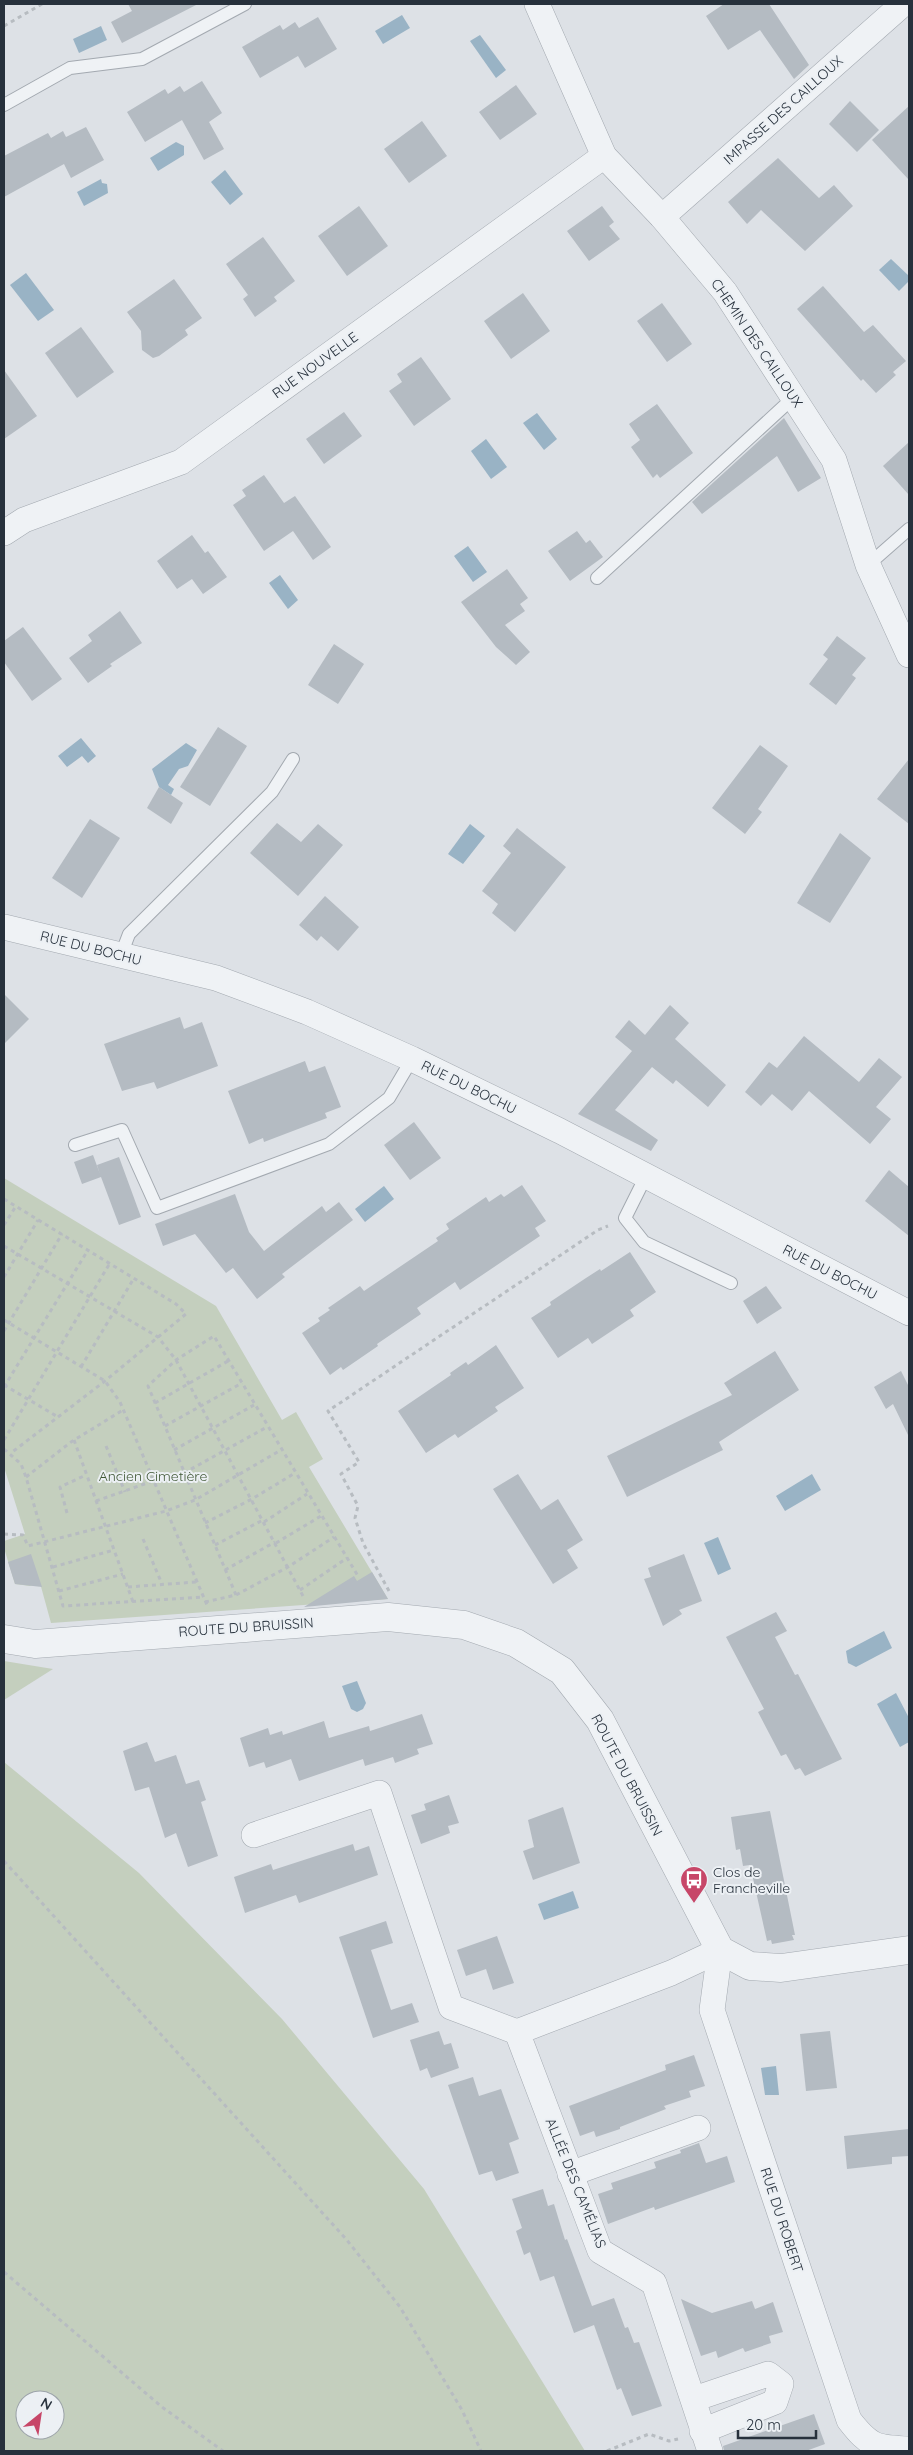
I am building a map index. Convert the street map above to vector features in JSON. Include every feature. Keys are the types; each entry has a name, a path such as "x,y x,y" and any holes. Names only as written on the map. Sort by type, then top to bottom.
{"street":[{"name":"CHEMIN DES CAILLOUX","path":"537,4 604,156 662,217 725,292 834,460 868,566 909,655"},
{"name":"IMPASSE DES CAILLOUX","path":"662,217 903,4"},
{"name":"RUE NOUVELLE","path":"4,533 24,520 181,462 604,156"},
{"name":"RUE DU BOCHU","path":"4,926 216,978 307,1012 412,1059 560,1131 909,1313"},
{"name":"ROUTE DU BRUISSIN","path":"4,1639 35,1644 388,1617 464,1625 516,1643 562,1671 600,1720 720,1950"},
{"path":"254,1835 379,1794 452,2007 518,2032 671,1973 720,1950 750,1966 781,1968 909,1950"},
{"name":"RUE DU ROBERT","path":"720,1950 712,2010 849,2420 862,2437 881,2448 909,2449"},
{"name":"ALLÉE DES CAMÉLIAS","path":"518,2032 600,2251 654,2283 694,2399 706,2441"},
{"path":"570,2174 698,2128"},
{"path":"694,2399 768,2374 781,2384 775,2402 706,2441"}],"lane":[{"path":"4,105 70,68 142,59 245,4"},
{"path":"597,578 794,397"},
{"path":"868,566 909,529"},
{"path":"121,955 129,934 272,792 293,759"},
{"path":"75,1145 122,1130 157,1208 329,1144 389,1098 412,1059"},
{"path":"646,1176 625,1218 644,1242 731,1283"}],"path":[{"path":"4,26 42,4"},
{"path":"4,1199 176,1304 186,1314 105,1381 11,1453"},
{"path":"4,1225 16,1206"},
{"path":"394,1598 363,1543 355,1518 358,1506 341,1474 359,1462 328,1411 598,1230 625,1218"},
{"path":"4,1277 38,1220"},
{"path":"4,1331 62,1234"},
{"path":"4,1246 158,1337 176,1360 252,1499 308,1605 311,1622"},
{"path":"58,1417 4,1386 88,1250"},
{"path":"4,1440 58,1353 110,1263"},
{"path":"81,1367 134,1278"},
{"path":"4,1320 105,1381 123,1410 210,1612 211,1630"},
{"path":"236,1595 148,1386 176,1360 214,1336 307,1494 358,1576"},
{"path":"155,1403 228,1361"},
{"path":"165,1426 242,1383"},
{"path":"174,1450 254,1405"},
{"path":"26,1477 74,1440 123,1410"},
{"path":"184,1473 267,1427"},
{"path":"74,1440 133,1602"},
{"path":"106,1446 125,1492"},
{"path":"4,1449 11,1453 20,1464 26,1477 46,1541 63,1606 203,1597"},
{"path":"4,1534 23,1535 28,1546 166,1511 195,1500 281,1450"},
{"path":"205,1523 252,1499 295,1473"},
{"path":"67,1513 60,1487 86,1475"},
{"path":"96,1501 153,1481"},
{"path":"215,1546 263,1521 307,1494"},
{"path":"226,1570 321,1516"},
{"path":"205,1602 236,1595 288,1567 334,1537"},
{"path":"143,1540 162,1584"},
{"path":"52,1567 114,1550"},
{"path":"300,1590 347,1558"},
{"path":"59,1591 124,1574"},
{"path":"128,1587 196,1582"},
{"path":"4,1861 346,2239 400,2307 462,2410 481,2451"},
{"path":"4,2272 162,2407 223,2451"},
{"path":"608,2451 649,2434 669,2441 706,2441"}],"green space":[{"name":"Ancien Cimetière","path":"4,1178 216,1306 282,1420 296,1412 323,1459 309,1467 388,1599 51,1623 40,1583 30,1586 15,1584 4,1548 4,1541 25,1534 4,1467"},
{"path":"4,1661 53,1669 4,1700"},
{"path":"4,1762 139,1873 282,2019 424,2189 585,2451 4,2451"}],"water":[{"path":"402,15 410,28 383,44 375,31"},
{"path":"101,26 107,40 79,53 73,39"},
{"path":"480,35 506,70 496,78 470,41"},
{"path":"176,142 184,146 184,155 158,171 150,158"},
{"path":"225,170 243,194 230,205 211,182"},
{"path":"101,179 102,183 107,184 108,193 84,206 77,192"},
{"path":"891,259 909,276 909,281 899,291 879,270"},
{"path":"26,273 54,310 38,321 10,285"},
{"path":"537,413 557,439 544,450 523,423"},
{"path":"486,439 507,467 491,479 471,451"},
{"path":"468,546 487,572 473,582 454,556"},
{"path":"280,575 298,600 288,609 269,583"},
{"path":"81,738 96,756 88,763 82,756 67,767 58,756"},
{"path":"186,743 197,750 188,766 179,769 168,785 174,789 171,795 159,787 152,769"},
{"path":"470,824 485,836 463,864 448,854"},
{"path":"384,1186 394,1199 365,1222 355,1209"},
{"path":"812,1474 821,1490 785,1511 776,1496"},
{"path":"718,1537 731,1569 718,1575 704,1543"},
{"path":"884,1631 892,1648 856,1667 848,1663 846,1651"},
{"path":"357,1681 366,1703 363,1709 357,1712 351,1709 342,1686"},
{"path":"896,1693 909,1718 909,1742 900,1747 877,1704"},
{"path":"573,1891 579,1908 544,1920 538,1904"},
{"path":"776,2066 779,2095 765,2095 761,2068"}],"building":[{"path":"128,4 198,4 122,43 111,22 132,11"},
{"path":"724,4 769,4 809,65 794,79 760,30 728,50 706,16"},
{"path":"318,17 337,49 305,68 298,56 260,78 242,47 280,25 283,30 295,22 299,28"},
{"path":"202,81 222,113 209,122 224,149 204,160 182,120 145,142 127,112 165,89 168,94 180,86 184,92"},
{"path":"516,85 537,114 500,140 479,112"},
{"path":"850,101 879,130 857,152 829,124"},
{"path":"909,106 909,180 872,140"},
{"path":"422,121 447,156 409,183 384,149"},
{"path":"86,127 104,160 71,178 64,164 4,197 4,156 48,133 51,138 63,131 66,137"},
{"path":"778,158 819,198 834,185 853,206 805,251 761,210 747,224 728,202"},
{"path":"359,206 388,246 347,276 318,236"},
{"path":"602,206 614,222 609,226 620,239 589,261 567,231"},
{"path":"263,237 295,281 274,297 277,301 255,317 243,299 248,295 226,264"},
{"path":"174,279 202,318 185,330 188,335 159,356 153,358 142,350 141,331 127,312"},
{"path":"823,286 864,332 873,325 906,361 893,372 896,375 876,393 863,379 861,381 797,309"},
{"path":"523,293 550,331 511,359 484,321"},
{"path":"662,303 692,344 667,362 637,321"},
{"path":"81,327 114,372 77,398 45,353"},
{"path":"421,357 451,399 414,426 389,391 402,382 397,374"},
{"path":"4,370 37,416 4,439"},
{"path":"657,404 693,453 660,478 657,474 653,478 631,447 640,440 629,424"},
{"path":"344,412 362,436 324,464 306,439"},
{"path":"784,418 821,478 798,492 777,456 702,514 692,502"},
{"path":"909,442 909,495 883,466"},
{"path":"264,475 284,503 295,496 331,547 313,560 293,531 264,551 233,505 246,496 242,490"},
{"path":"577,531 586,543 590,540 603,557 570,581 548,551"},
{"path":"192,535 205,553 208,551 227,577 203,594 192,579 177,589 157,561"},
{"path":"507,569 528,598 520,604 525,611 505,625 530,652 516,665 496,647 461,602"},
{"path":"120,611 142,643 110,664 112,666 88,683 69,658 92,641 88,635"},
{"path":"23,627 62,679 32,701 4,662 4,641"},
{"path":"837,636 866,658 852,675 856,678 836,705 809,684 828,659 823,655"},
{"path":"334,644 364,664 338,704 308,685"},
{"path":"218,727 247,746 210,806 180,787"},
{"path":"760,745 788,766 758,809 762,812 745,834 712,808"},
{"path":"909,759 909,824 877,799"},
{"path":"159,787 183,803 171,824 147,808"},
{"path":"90,819 120,838 82,898 52,878"},
{"path":"277,823 301,842 318,824 343,845 298,896 250,853"},
{"path":"517,828 566,867 515,932 492,913 498,904 482,891 511,853 503,846"},
{"path":"840,833 871,858 830,923 797,903"},
{"path":"325,896 359,927 338,951 321,936 317,941 299,925"},
{"path":"4,994 29,1019 4,1044"},
{"path":"670,1005 689,1023 675,1039 726,1085 708,1107 676,1080 673,1084 652,1067 615,1110 658,1140 651,1151 578,1114 632,1051 615,1037 629,1020 645,1035"},
{"path":"180,1017 184,1029 202,1022 218,1066 157,1089 154,1082 122,1091 104,1044"},
{"path":"804,1036 859,1082 879,1058 902,1077 876,1107 891,1119 870,1144 809,1091 792,1111 772,1094 761,1106 745,1092 769,1062 777,1068"},
{"path":"305,1061 309,1072 325,1066 341,1107 325,1113 327,1118 264,1142 263,1138 249,1144 228,1091"},
{"path":"414,1122 441,1158 410,1180 384,1145"},
{"path":"93,1155 100,1174 97,1165 119,1157 141,1217 119,1225 101,1177 82,1184 74,1162"},
{"path":"889,1170 909,1187 909,1236 865,1201"},
{"path":"522,1185 546,1221 535,1228 540,1236 460,1290 455,1282 417,1308 421,1314 377,1344 378,1346 343,1370 341,1367 330,1375 302,1333 320,1321 318,1318 330,1310 328,1308 360,1286 364,1291 438,1241 436,1238 449,1229 446,1224 486,1197 489,1202 501,1194 504,1197"},
{"path":"235,1194 249,1232 264,1251 322,1206 326,1212 339,1202 353,1220 282,1274 285,1277 257,1299 233,1268 226,1273 195,1234 163,1246 155,1224"},
{"path":"630,1252 656,1292 630,1310 634,1316 592,1344 588,1338 558,1358 531,1318 551,1305 550,1302"},
{"path":"766,1286 782,1308 757,1324 743,1301"},
{"path":"496,1345 524,1388 495,1407 498,1411 458,1438 455,1434 426,1453 398,1411 451,1375 450,1373 466,1362 468,1365"},
{"path":"775,1351 799,1390 719,1442 723,1450 627,1497 607,1456 732,1395 724,1383"},
{"path":"901,1371 909,1387 909,1437 893,1404 886,1409 874,1387"},
{"path":"518,1474 541,1510 558,1499 583,1540 567,1550 578,1568 553,1584 493,1489"},
{"path":"31,1554 42,1587 15,1584 8,1562"},
{"path":"684,1554 702,1601 679,1610 682,1614 663,1626 644,1579 651,1577 648,1568"},
{"path":"372,1572 388,1599 304,1607 354,1576 357,1581"},
{"path":"776,1612 787,1631 775,1637 795,1675 798,1674 842,1759 805,1776 800,1768 795,1770 786,1754 781,1756 758,1712 764,1709 726,1637"},
{"path":"422,1714 433,1744 417,1749 419,1754 395,1763 393,1757 365,1766 363,1759 299,1781 291,1759 266,1768 264,1762 249,1767 240,1738 268,1728 270,1735 282,1731 283,1735 324,1721 329,1738 369,1726 370,1731"},
{"path":"147,1742 155,1762 176,1755 186,1784 199,1780 206,1800 201,1802 218,1856 188,1867 176,1833 165,1838 149,1787 135,1791 123,1751"},
{"path":"449,1795 459,1823 448,1826 450,1833 421,1844 411,1815 426,1810 424,1804"},
{"path":"563,1807 580,1863 533,1880 523,1851 534,1847 528,1820"},
{"path":"770,1811 795,1935 792,1935 794,1940 772,1944 771,1940 767,1941 750,1865 743,1866 740,1849 736,1850 731,1817"},
{"path":"353,1844 355,1851 369,1846 378,1875 299,1903 296,1895 245,1913 234,1877 271,1864 273,1870"},
{"path":"386,1921 393,1943 371,1950 391,2010 412,2003 419,2022 373,2038 339,1937"},
{"path":"497,1936 514,1983 493,1990 486,1969 466,1976 457,1950"},
{"path":"439,2031 444,2045 451,2043 459,2068 431,2078 427,2068 420,2071 410,2040"},
{"path":"830,2031 837,2088 806,2091 800,2034"},
{"path":"694,2055 705,2086 689,2091 691,2097 664,2106 666,2109 620,2127 620,2129 596,2137 594,2131 580,2136 569,2106 666,2070 665,2065"},
{"path":"473,2077 479,2096 501,2089 519,2139 509,2143 519,2173 496,2181 492,2171 479,2175 448,2085"},
{"path":"909,2129 909,2156 892,2157 892,2164 847,2169 844,2136"},
{"path":"699,2143 706,2163 727,2156 735,2182 655,2210 654,2207 608,2224 598,2194 613,2189 611,2183 656,2168 654,2162 681,2153 680,2150"},
{"path":"543,2189 548,2206 554,2204 565,2240 567,2239 592,2306 614,2298 625,2328 628,2327 634,2343 639,2342 662,2406 632,2416 621,2388 617,2390 594,2325 574,2333 554,2276 540,2281 530,2252 524,2255 516,2231 522,2228 512,2199"},
{"path":"681,2299 712,2313 752,2301 755,2309 773,2302 783,2332 769,2336 771,2343 745,2352 743,2348 718,2358 716,2351 701,2356"},
{"path":"814,2414 825,2444 806,2451 724,2451 723,2446"}],"place":[{"name":"Clos de Francheville","path":"694,1904"}]}
